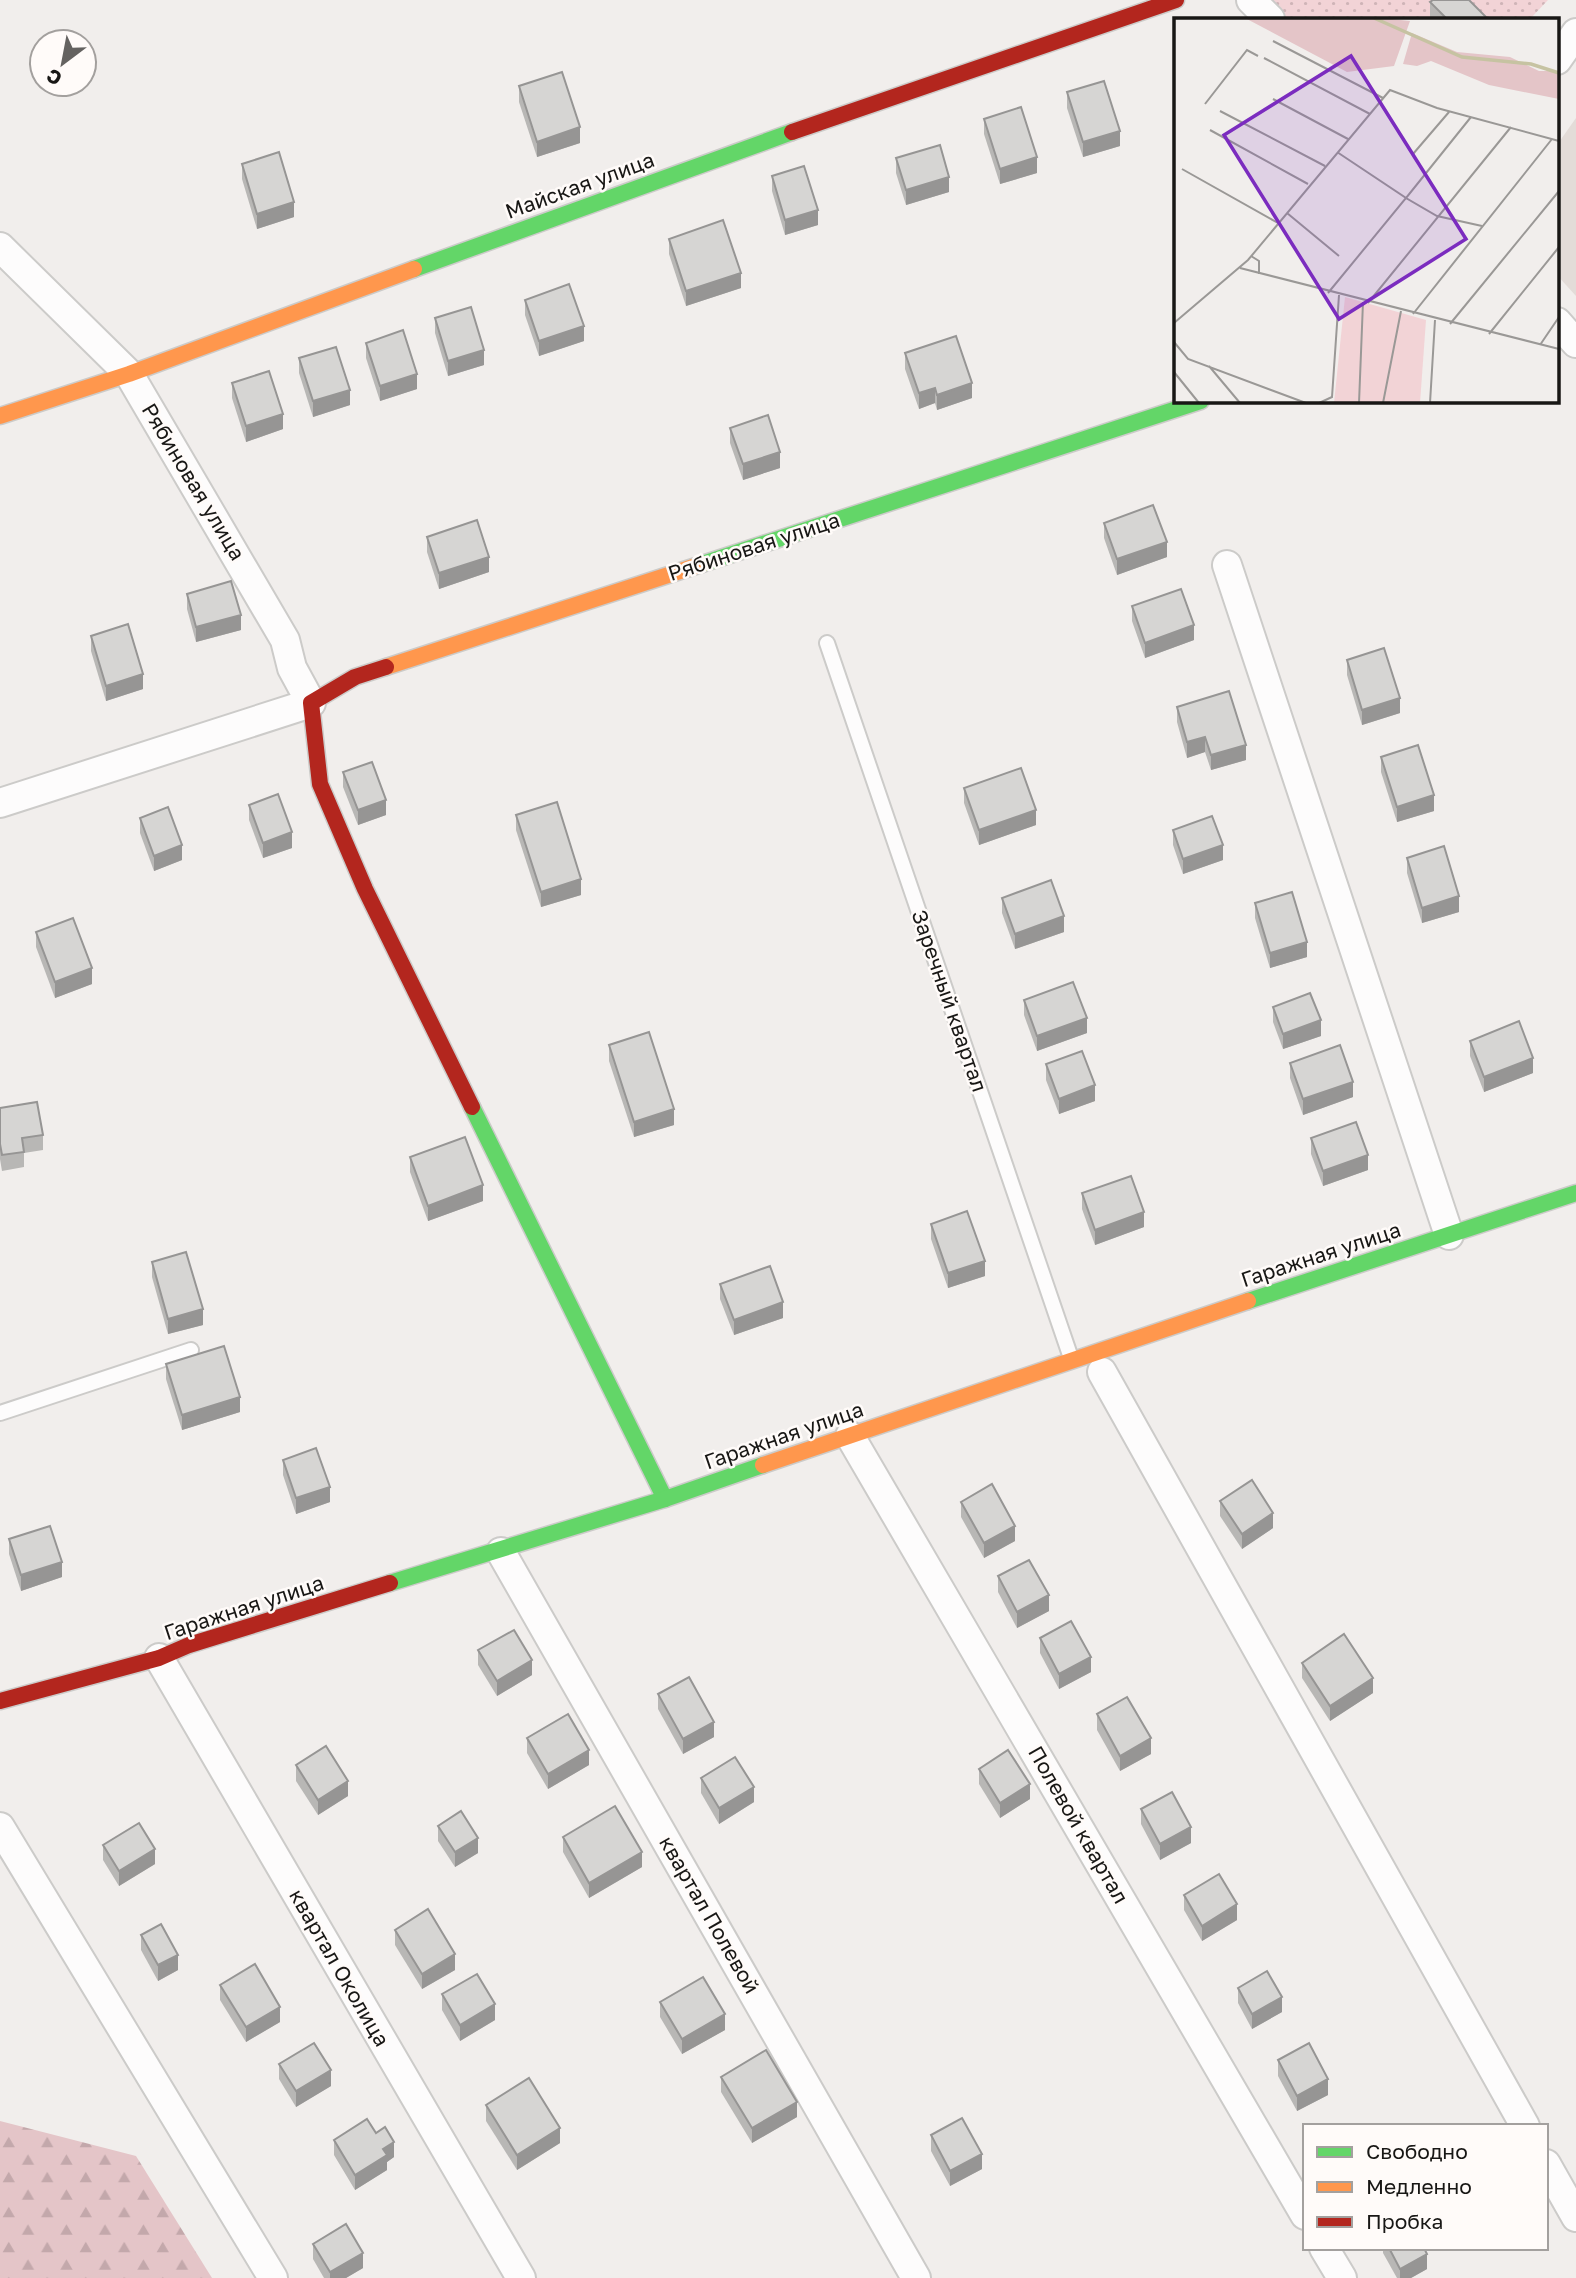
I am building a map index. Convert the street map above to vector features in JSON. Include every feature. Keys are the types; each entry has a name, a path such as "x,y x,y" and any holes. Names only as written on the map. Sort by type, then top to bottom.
{"street":[{"name":"Майская улица","path":"0,416 129,374 776,137 1176,0"},
{"path":"1558,59 1576,33"},
{"name":"Рябиновая улица","path":"0,247 129,374 285,640 292,668 311,703"},
{"path":"1558,323 1576,343"},
{"name":"Рябиновая улица","path":"0,803 311,703 355,677 1198,402"},
{"path":"1227,565 1449,1235"},
{"path":"311,703 320,784 365,888 665,1499"},
{"name":"Гаражная улица","path":"0,1701 159,1658 189,1645 501,1552 665,1499 1072,1359 1576,1194"},
{"path":"1102,1372 1524,2124"},
{"name":"Полевой квартал","path":"850,1436 1303,2212"},
{"name":"квартал Полевой","path":"501,1552 916,2278"},
{"name":"квартал Околица","path":"159,1658 521,2278"},
{"path":"0,1827 273,2278"},
{"path":"1548,2168 1576,2217"},
{"path":"1325,2250 1342,2278"}],"lane":[{"name":"Заречный квартал","path":"827,643 1072,1359"},
{"path":"0,1413 191,1350"}],"shaded area":[{"path":"1261,0 1548,0 1531,18 1277,18"},
{"path":"1576,118 1576,296 1558,276 1558,144"}],"green space":[{"path":"0,2121 136,2156 212,2278 0,2278"}],"building":[{"path":"1469,0 1487,18 1446,18 1430,2"},
{"path":"562,72 580,127 537,142 519,86"},
{"path":"1104,81 1120,131 1083,142 1067,92"},
{"path":"1021,107 1037,157 1000,169 984,119"},
{"path":"940,145 949,177 906,190 896,158"},
{"path":"279,152 294,202 257,214 242,164"},
{"path":"804,166 818,210 785,220 772,176"},
{"path":"723,220 741,273 686,291 669,239"},
{"path":"569,284 584,326 539,341 525,300"},
{"path":"471,307 484,350 448,361 435,318"},
{"path":"403,330 417,374 380,386 366,343"},
{"path":"956,336 972,383 937,395 935,388 919,393 905,353"},
{"path":"336,347 350,390 313,401 299,358"},
{"path":"269,371 283,414 246,426 232,383"},
{"path":"768,415 780,452 743,464 730,428"},
{"path":"1153,505 1167,542 1117,559 1104,523"},
{"path":"477,520 489,557 439,573 427,537"},
{"path":"231,581 241,615 196,627 187,594"},
{"path":"1181,589 1194,625 1145,643 1132,606"},
{"path":"128,624 143,674 106,686 91,636"},
{"path":"1384,648 1400,698 1362,710 1347,660"},
{"path":"1229,691 1246,745 1211,755 1205,737 1187,742 1177,707"},
{"path":"1418,745 1434,795 1397,807 1381,757"},
{"path":"372,762 386,800 358,810 343,772"},
{"path":"1021,768 1036,810 979,830 964,788"},
{"path":"278,794 292,832 263,843 249,805"},
{"path":"557,802 581,879 541,892 516,815"},
{"path":"168,807 182,845 154,856 140,818"},
{"path":"1212,816 1223,845 1183,859 1173,830"},
{"path":"1444,846 1459,896 1422,908 1407,858"},
{"path":"1051,880 1064,916 1015,934 1002,898"},
{"path":"1292,892 1307,942 1270,953 1255,903"},
{"path":"73,918 92,968 55,982 36,932"},
{"path":"1073,982 1087,1018 1037,1036 1024,1000"},
{"path":"1310,993 1321,1020 1283,1034 1273,1007"},
{"path":"1519,1021 1533,1058 1484,1077 1470,1041"},
{"path":"649,1032 674,1109 634,1122 609,1045"},
{"path":"1340,1045 1353,1082 1303,1099 1290,1063"},
{"path":"1082,1051 1095,1085 1059,1099 1046,1064"},
{"path":"37,1102 43,1135 22,1138 24,1152 2,1155 0,1108"},
{"path":"1356,1122 1368,1155 1323,1171 1311,1138"},
{"path":"465,1137 483,1185 428,1206 410,1157"},
{"path":"1131,1176 1144,1212 1095,1230 1082,1193"},
{"path":"967,1211 985,1261 948,1273 931,1224"},
{"path":"186,1252 203,1309 168,1319 152,1262"},
{"path":"770,1266 783,1302 734,1320 720,1284"},
{"path":"224,1346 240,1397 182,1415 166,1364"},
{"path":"316,1448 330,1487 296,1498 283,1460"},
{"path":"1252,1480 1273,1513 1242,1534 1220,1501"},
{"path":"992,1484 1015,1526 984,1543 961,1502"},
{"path":"50,1526 62,1562 21,1575 9,1539"},
{"path":"1029,1560 1049,1595 1017,1612 998,1576"},
{"path":"1071,1621 1091,1657 1059,1674 1040,1638"},
{"path":"514,1630 532,1660 497,1681 478,1650"},
{"path":"1344,1634 1373,1678 1330,1706 1302,1663"},
{"path":"689,1677 714,1722 683,1739 658,1694"},
{"path":"1127,1697 1151,1738 1120,1756 1097,1714"},
{"path":"568,1714 589,1750 548,1774 527,1738"},
{"path":"326,1746 348,1781 318,1800 296,1765"},
{"path":"1008,1750 1030,1784 1000,1803 979,1769"},
{"path":"735,1757 754,1787 719,1808 701,1778"},
{"path":"1172,1792 1191,1827 1160,1844 1141,1809"},
{"path":"615,1806 642,1852 589,1883 563,1837"},
{"path":"461,1811 478,1838 455,1852 438,1826"},
{"path":"139,1823 155,1849 119,1871 103,1845"},
{"path":"1219,1874 1237,1904 1202,1926 1184,1895"},
{"path":"428,1909 455,1954 422,1974 395,1930"},
{"path":"161,1924 178,1955 158,1965 141,1935"},
{"path":"255,1964 280,2007 246,2027 220,1985"},
{"path":"1267,1971 1282,1997 1252,2014 1238,1988"},
{"path":"477,1974 495,2004 460,2025 442,1994"},
{"path":"703,1977 725,2014 682,2039 660,2002"},
{"path":"314,2043 331,2070 296,2091 279,2064"},
{"path":"1309,2043 1328,2079 1297,2096 1278,2060"},
{"path":"766,2050 797,2102 752,2128 721,2077"},
{"path":"529,2078 560,2128 517,2155 486,2105"},
{"path":"962,2118 982,2154 950,2171 931,2135"},
{"path":"367,2119 376,2133 385,2127 394,2142 383,2149 387,2155 355,2175 334,2140"},
{"path":"346,2224 363,2253 330,2272 313,2244"},
{"path":"1390,2250 1425,2250 1427,2254 1400,2269"}],"traffic: fast":[{"path":"414,269 792,132"},
{"path":"702,564 1198,402"},
{"path":"472,1107 665,1499"},
{"path":"1248,1301 1576,1193"},
{"path":"390,1583 665,1499 763,1465"}],"traffic: slow":[{"path":"0,416 129,374 414,269"},
{"path":"386,667 702,564"},
{"path":"763,1465 1248,1301"}],"traffic: jam":[{"path":"792,132 1176,0"},
{"path":"386,667 355,677 311,703 320,784 365,889 472,1107"},
{"path":"0,1701 159,1658 189,1645 390,1583"}]}
